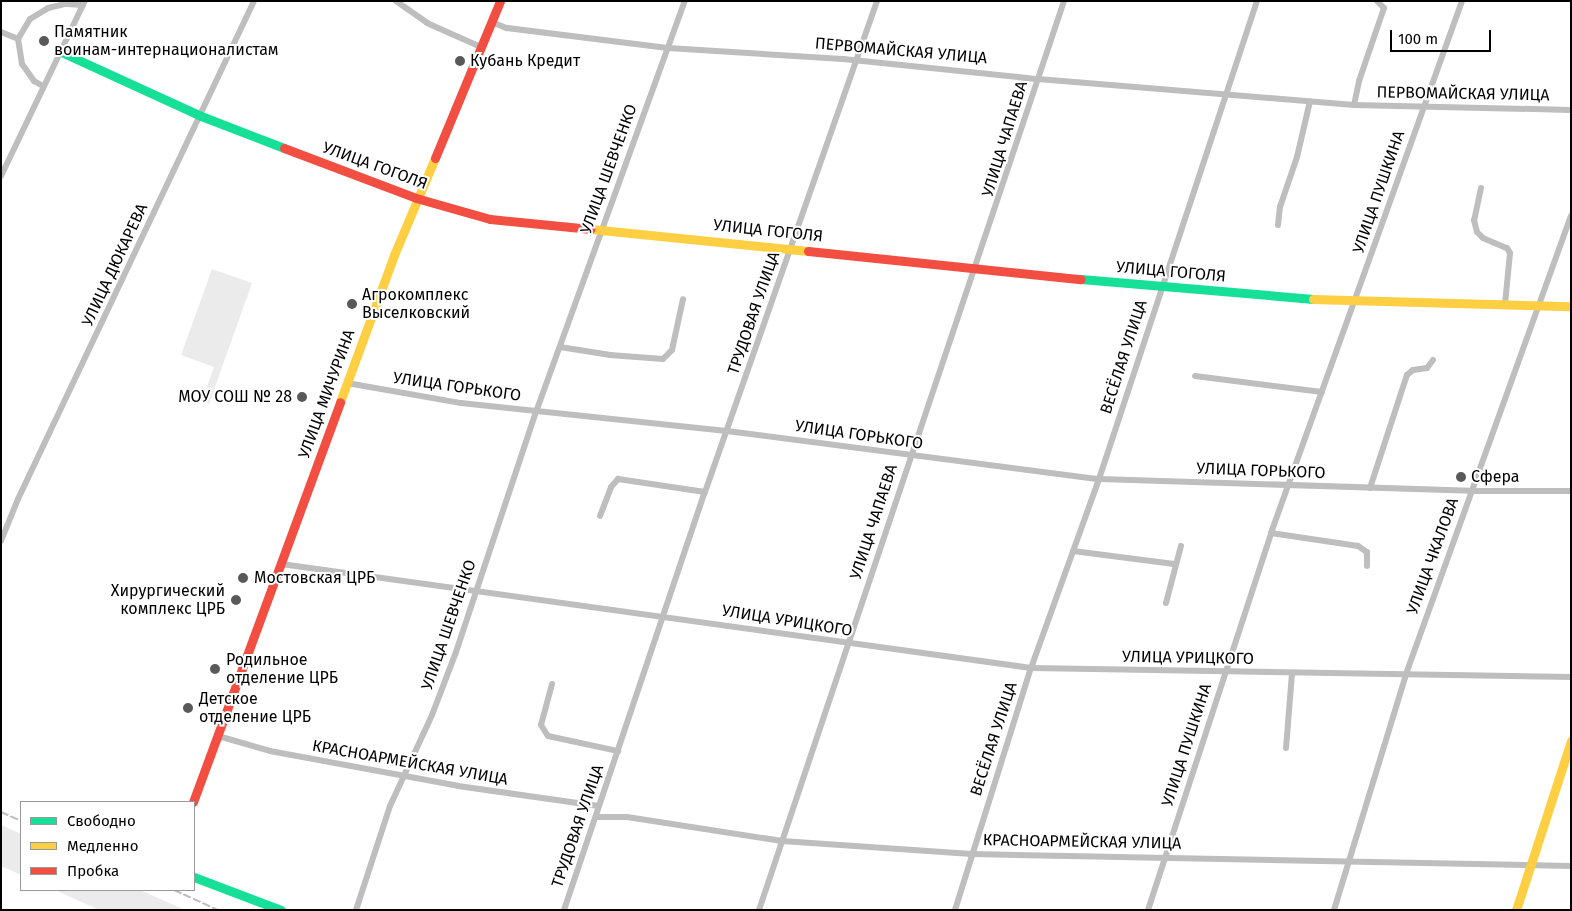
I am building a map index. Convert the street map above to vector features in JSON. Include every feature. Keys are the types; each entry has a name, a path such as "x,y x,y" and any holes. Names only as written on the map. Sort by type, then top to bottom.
{"street":[{"name":"УЛИЦА ДЮКАРЕВА","path":"1,541 22,491 254,1"},
{"path":"396,1 427,23 481,47"},
{"name":"УЛИЦА МИЧУРИНА","path":"193,801 416,198 500,1"},
{"name":"УЛИЦА ШЕВЧЕНКО","path":"356,910 403,774 432,715 456,652 474,591 536,412 597,240 604,229 685,1"},
{"name":"ТРУДОВАЯ УЛИЦА","path":"564,910 705,492 877,1"},
{"name":"УЛИЦА ЧАПАЕВА","path":"759,910 910,456 977,269 1064,1"},
{"name":"ВЕСЁЛАЯ УЛИЦА","path":"955,910 1031,668 1099,479 1257,1"},
{"name":"ПЕРВОМАЙСКАЯ УЛИЦА","path":"1354,105 1359,81 1384,8 1377,1"},
{"name":"УЛИЦА ПУШКИНА","path":"1148,910 1271,533 1462,1"},
{"path":"1,176 84,3 48,8 30,20 18,39 22,64 34,81 43,86"},
{"name":"ПЕРВОМАЙСКАЯ УЛИЦА","path":"491,22 508,28 668,48 857,61 1038,79 1354,105 1571,110"},
{"path":"1,32 18,39"},
{"name":"УЛИЦА ГОГОЛЯ","path":"60,51 201,116 416,198 490,218 790,250 858,254 977,269 1161,287 1354,302 1571,306"},
{"path":"1278,225 1280,207 1297,157 1310,100"},
{"path":"1481,188 1474,220 1476,232 1483,238 1507,248 1510,253 1505,304"},
{"name":"УЛИЦА ЧКАЛОВА","path":"1334,910 1406,674 1571,216"},
{"path":"560,347 610,356 663,360 672,350 683,299"},
{"path":"1370,488 1407,375 1413,370 1427,368 1433,360"},
{"path":"1196,376 1322,392"},
{"name":"УЛИЦА ГОРЬКОГО","path":"347,383 536,412 727,431 1099,479 1471,491 1571,491"},
{"path":"600,516 611,487 618,479 705,492"},
{"path":"1271,533 1358,546 1367,552 1367,566"},
{"path":"1166,603 1174,564 1181,546"},
{"path":"1073,550 1174,564"},
{"name":"УЛИЦА УРИЦКОГО","path":"280,564 664,616 847,645 1031,668 1224,673 1571,677"},
{"path":"1286,748 1292,673"},
{"name":"ТРУДОВАЯ УЛИЦА","path":"552,684 541,725 548,736 618,750"},
{"name":"КРАСНОАРМЕЙСКАЯ УЛИЦА","path":"218,736 279,752 403,774 458,786 599,806"},
{"path":"1516,910 1571,741"},
{"name":"КРАСНОАРМЕЙСКАЯ УЛИЦА","path":"596,817 627,817 782,841 972,854 1571,866"},
{"path":"195,878 281,910"}],"shaded area":[{"path":"212,269 252,283 209,404 202,401 214,367 181,355"},
{"path":"1,825 20,834 20,875 1,866"},
{"path":"57,891 142,891 185,910 99,910"}],"railway":[{"path":"1,812 20,821"},
{"path":"176,891 218,910"}],"traffic: fast":[{"path":"59,51 201,116 284,148"},
{"path":"1081,279 1313,299"},
{"path":"195,877 281,910"}],"traffic: slow":[{"path":"340,402 394,255 435,158"},
{"path":"591,229 808,251"},
{"path":"1313,299 1571,306"},
{"path":"1516,910 1571,741"}],"traffic: jam":[{"path":"435,158 500,1"},
{"path":"284,148 416,198 490,219 591,229"},
{"path":"808,251 1081,279"},
{"path":"193,801 340,402"}],"place":[{"name":"Памятник воинам-интернационалистам","path":"44,41"},
{"name":"Кубань Кредит","path":"460,61"},
{"name":"Агрокомплекс Выселковский","path":"352,304"},
{"name":"МОУ СОШ № 28","path":"302,397"},
{"name":"Сфера","path":"1461,477"},
{"name":"Мостовская ЦРБ","path":"243,578"},
{"name":"Хирургический комплекс ЦРБ","path":"236,600"},
{"name":"Родильное отделение ЦРБ","path":"215,669"},
{"name":"Детское отделение ЦРБ","path":"188,708"}]}
